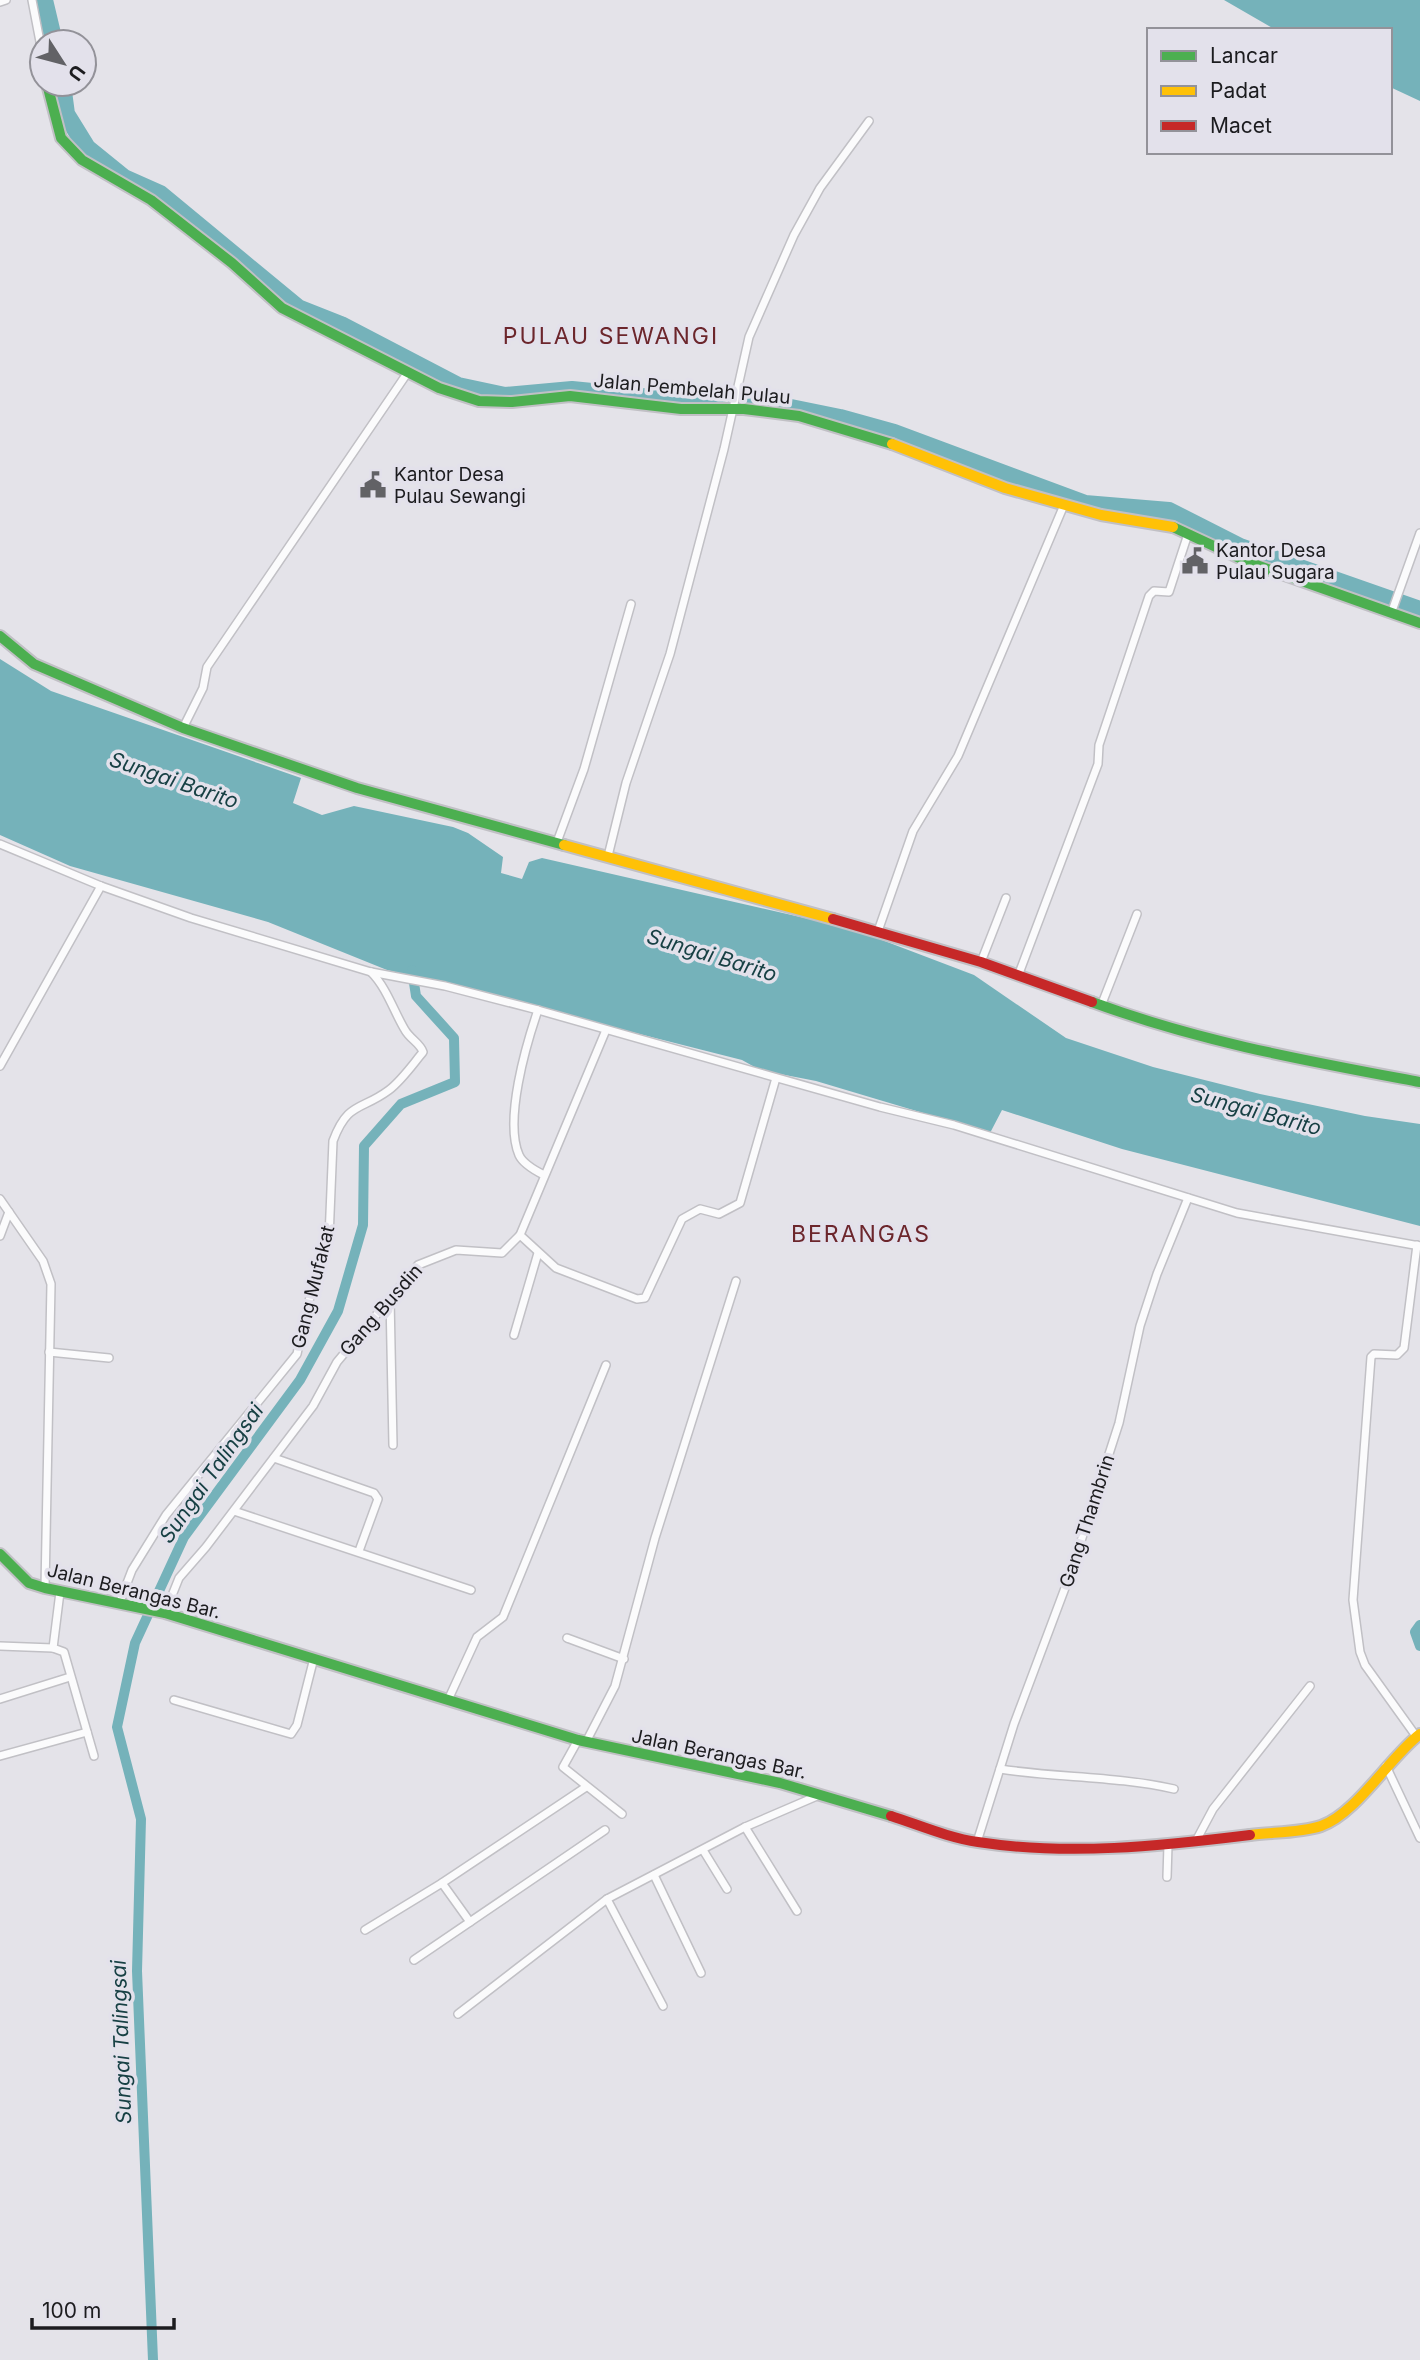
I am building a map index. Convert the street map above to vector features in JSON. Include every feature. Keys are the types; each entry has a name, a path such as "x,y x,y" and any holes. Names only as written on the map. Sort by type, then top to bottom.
{"street":[{"path":"0,2 6,0"},
{"path":"32,0 37,28"},
{"name":"Jalan Pembelah Pulau","path":"51,98 61,138 82,160 151,200 232,262 282,308 439,388 479,401 512,402 570,396 681,410 734,406 772,411 863,433 1005,488 1064,505 1101,515 1155,521 1248,562 1393,608 1420,623"},
{"path":"608,856 626,783 670,654 750,337 773,277 820,188 869,121"},
{"path":"183,728 203,688 207,667 408,372"},
{"path":"878,931 913,831 958,756 1064,505"},
{"path":"1393,608 1420,533"},
{"path":"1018,976 1098,764 1099,745 1149,596 1154,591 1169,592 1188,534"},
{"path":"556,842 584,769 631,604"},
{"path":"0,636 34,664 183,728 357,788 878,931 981,962 1101,1006 1235,1047 1420,1082"},
{"path":"0,844 101,886 234,933 374,972 538,1010 776,1078 954,1125 1237,1213 1418,1246 1404,1348 1397,1355 1374,1354 1371,1357 1353,1600 1360,1652 1365,1665 1418,1735"},
{"path":"0,1066 101,886"},
{"path":"981,962 1006,898"},
{"path":"1101,1006 1137,914"},
{"name":"Gang Mufakat","path":"124,1605 132,1570 166,1515 297,1354 307,1307 329,1238 333,1141 338,1128 351,1110 388,1091 423,1052 406,1032 400,1017 388,1003 381,982 374,972"},
{"path":"538,1010 518,1084 515,1132 522,1159 544,1175"},
{"path":"606,1030 520,1235 556,1268 637,1300 645,1297 682,1219 700,1209 714,1215 740,1203 776,1078"},
{"name":"Gang Thambrin","path":"977,1842 1000,1769 1071,1572 1119,1423 1153,1287 1188,1198"},
{"path":"0,1199 48,1272 52,1310 45,1588"},
{"path":"0,1236 9,1212"},
{"name":"Gang Busdin","path":"161,1612 179,1578 274,1458 313,1406 337,1362 390,1297 426,1260 456,1250 502,1253 520,1235"},
{"path":"514,1335 538,1253"},
{"path":"622,1814 562,1768 582,1741 615,1686 655,1538 736,1281"},
{"path":"390,1297 393,1444"},
{"path":"49,1352 109,1358"},
{"path":"448,1700 477,1637 503,1617 607,1365"},
{"path":"274,1458 374,1493 378,1499 359,1551"},
{"path":"234,1511 471,1590"},
{"name":"Jalan Berangas Bar.","path":"0,1554 29,1583 45,1588 161,1612 582,1741 634,1754 684,1761 821,1794 977,1842 1076,1848 1168,1844 1321,1826 1336,1819 1385,1764 1418,1735"},
{"path":"53,1648 60,1592"},
{"path":"567,1638 624,1659"},
{"path":"0,1646 53,1648 64,1652 93,1756"},
{"path":"174,1700 291,1734 297,1725 314,1658"},
{"path":"0,1699 70,1677"},
{"path":"1197,1839 1213,1809 1310,1686"},
{"path":"0,1756 87,1732"},
{"path":"1385,1764 1420,1838"},
{"path":"1000,1769 1046,1776 1145,1782 1174,1789"},
{"path":"365,1930 442,1883 586,1787"},
{"path":"458,2014 607,1899 745,1827 821,1794"},
{"path":"745,1827 797,1911"},
{"path":"414,1960 605,1830"},
{"path":"1167,1877 1168,1844"},
{"path":"703,1850 727,1889"},
{"path":"654,1875 701,1973"},
{"path":"442,1883 470,1922"},
{"path":"607,1899 663,2006"}],"water":[{"path":"1224,0 1420,0 1420,101 1392,88 1392,28 1273,28"},
{"name":"Sungai Barito","path":"0,659 51,691 301,778 293,803 322,815 354,806 453,827 468,833 503,857 501,873 522,879 529,862 542,858 853,929 974,975 1066,1038 1153,1067 1260,1094 1365,1116 1420,1124 1420,1226 1122,1149 1002,1110 990,1133 816,1081 760,1070 742,1060 387,970 268,922 70,866 0,835"}],"waterway":[{"path":"44,0 51,28"},
{"path":"64,98 66,114 87,148 124,178 160,194 298,308 341,325 458,386 505,396 572,390 702,403 756,401 840,418 894,433 1085,504 1169,511 1240,547 1420,610"},
{"name":"Sungai Talingsai","path":"153,2360 137,1971 141,1819 117,1727 135,1643 184,1537 300,1380 338,1311 363,1225 364,1146 401,1104 455,1082 454,1038 416,996 412,970"},
{"path":"1420,1625 1415,1632 1420,1646"}],"traffic: fast":[{"path":"51,98 61,138 82,160 151,200 232,263 282,308 439,388 479,401 512,402 570,396 681,409 744,409 799,416 892,444"},
{"path":"1173,527 1248,562 1420,623"},
{"path":"0,636 34,664 183,728 357,788 564,845"},
{"path":"1092,1002 1214,1039 1420,1082"},
{"path":"0,1554 29,1583 45,1588 165,1613 578,1740 780,1783 891,1816"}],"traffic: slow":[{"path":"892,444 1005,488 1101,515 1173,527"},
{"path":"564,845 833,919"},
{"path":"1250,1835 1304,1830 1334,1820 1360,1798 1420,1734"}],"traffic: jam":[{"path":"833,919 981,962 1092,1002"},
{"path":"891,1816 967,1840 1046,1848 1149,1846 1250,1835"}],"place":[{"name":"Kantor Desa Pulau Sewangi","path":"373,485"},
{"name":"Kantor Desa Pulau Sugara","path":"1195,561"}],"district":[{"name":"PULAU SEWANGI","path":"611,336"},
{"name":"BERANGAS","path":"861,1234"}]}
